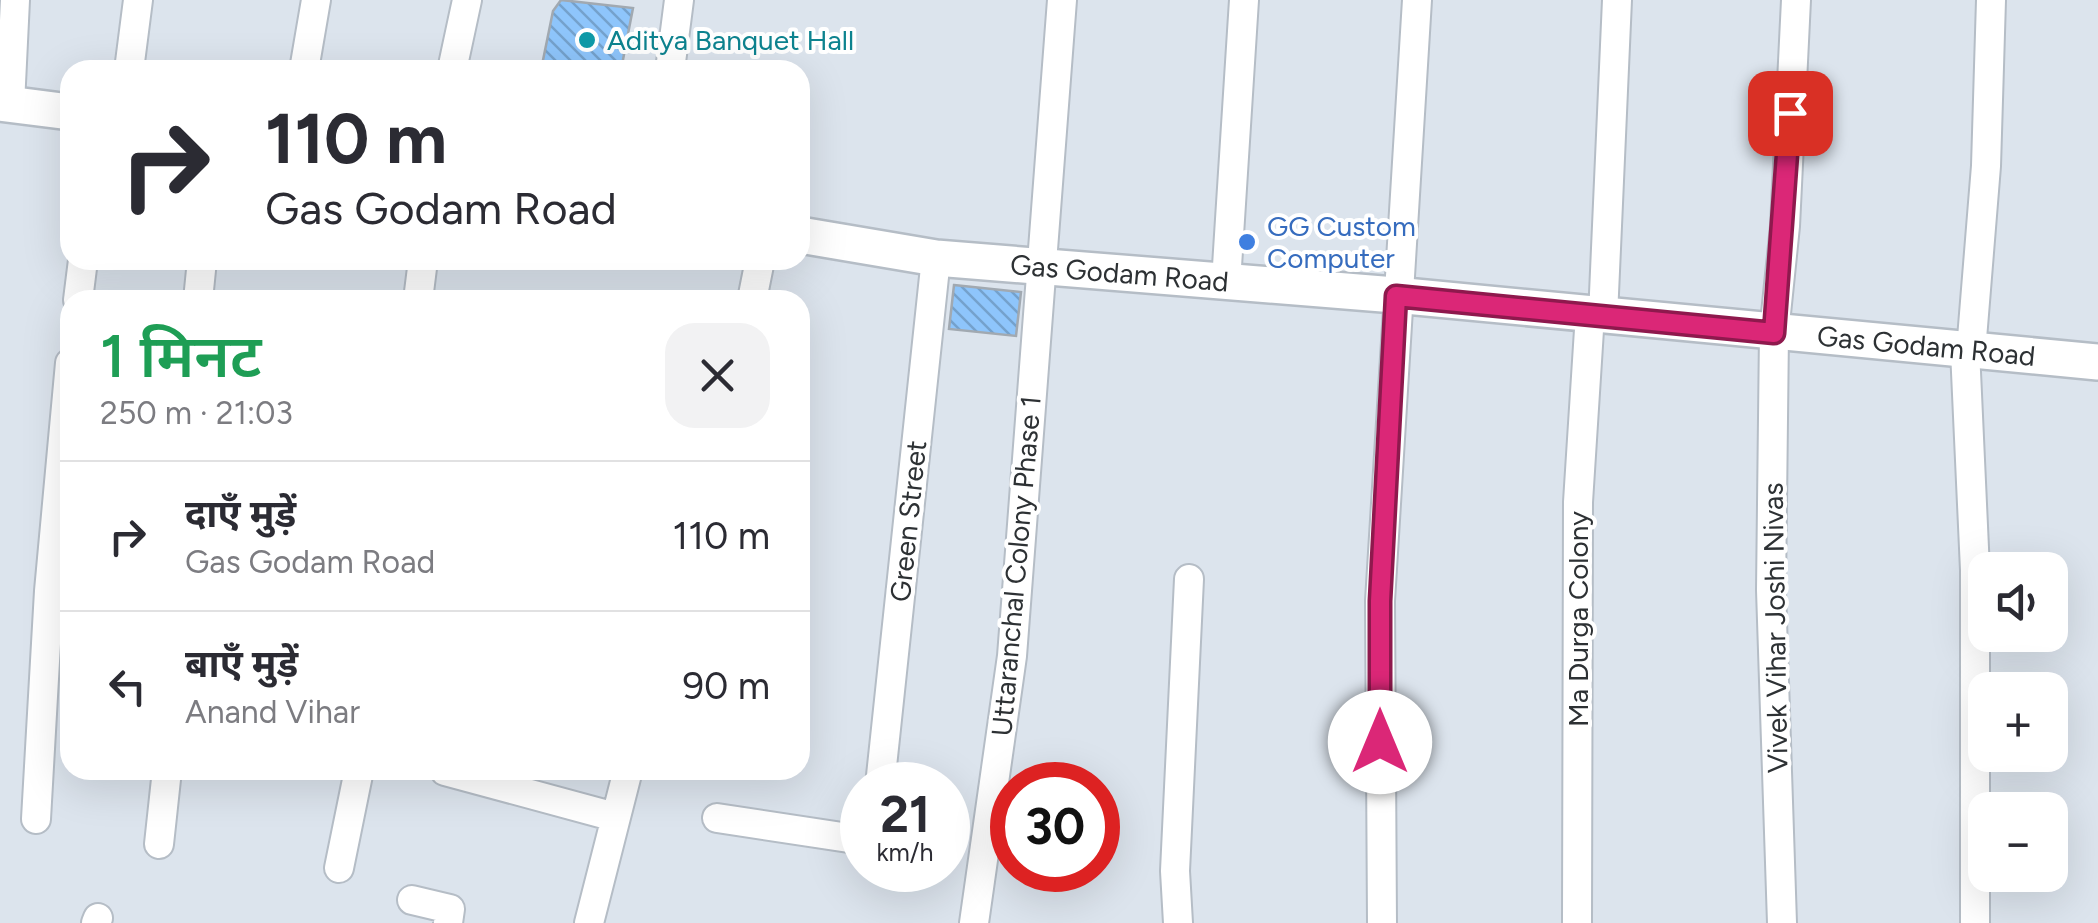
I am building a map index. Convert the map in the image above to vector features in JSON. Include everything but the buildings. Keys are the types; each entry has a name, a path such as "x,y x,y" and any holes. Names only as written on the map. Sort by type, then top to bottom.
{"main road":[{"path":"5,104 60,111"},
{"name":"Gas Godam Road","path":"810,237 936,258 1396,296 2098,362"}],"street":[{"path":"5,104 15,0"},
{"path":"130,60 138,0"},
{"path":"306,60 316,0"},
{"path":"454,60 468,0"},
{"path":"671,60 679,0"},
{"name":"Uttaranchal Colony Phase 1","path":"974,923 1012,656 1062,0"},
{"path":"1226,282 1244,0"},
{"path":"1382,923 1380,601 1417,0"},
{"name":"Ma Durga Colony","path":"1577,923 1578,502 1596,315 1616,0"},
{"name":"Vivek Vihar Joshi Nivas","path":"1782,923 1771,590 1774,333 1785,226 1796,0"},
{"path":"1975,923 1975,570 1968,351 1986,166 1992,0"},
{"name":"Green Street","path":"882,762 936,258"},
{"path":"36,819 60,471"},
{"path":"1178,923 1175,872 1189,580"},
{"path":"160,844 166,780"},
{"path":"339,868 357,780"},
{"path":"481,780 616,817"},
{"path":"589,923 625,780"},
{"path":"716,818 840,837"},
{"path":"412,900 450,909 448,923"}],"place":[{"name":"Aditya Banquet Hall","path":"587,40"},
{"name":"GG Custom Computer","path":"1247,242"}],"route":[{"path":"1380,742 1380,601 1396,296 1774,333 1785,226 1790,113"}]}
